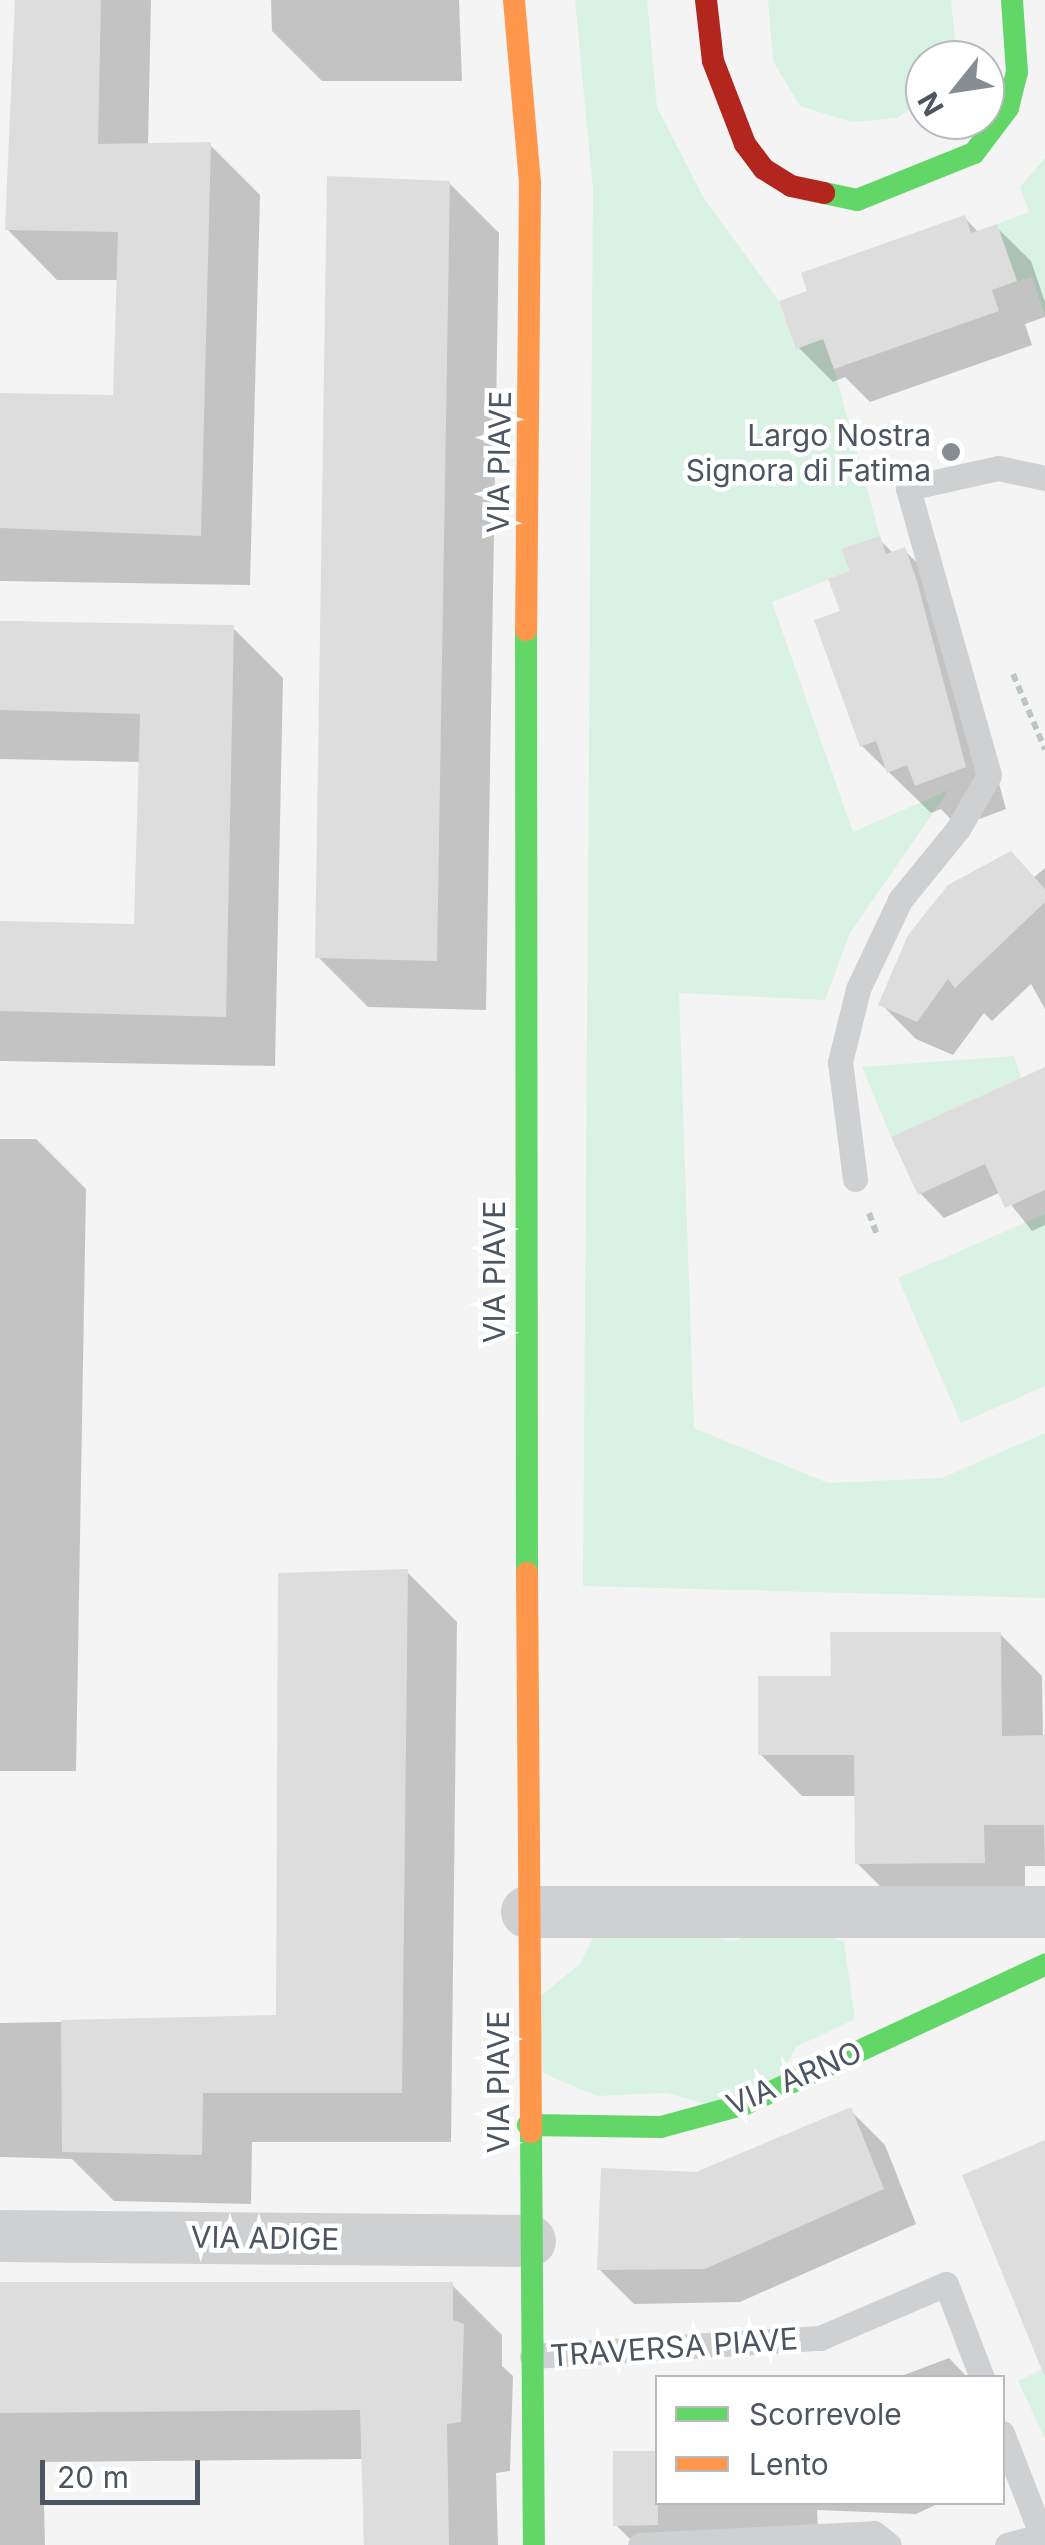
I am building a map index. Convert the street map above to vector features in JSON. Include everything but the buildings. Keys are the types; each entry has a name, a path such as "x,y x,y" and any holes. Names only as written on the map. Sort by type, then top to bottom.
{"street":[{"name":"VIA PIAVE","path":"514,0 530,184 522,1021 534,2545"},
{"path":"706,0 714,61 745,144 764,169 791,186 857,200 930,176 974,153 1008,108 1017,72 1012,0"},
{"path":"1031,0 1045,20"},
{"path":"527,1912 1045,1912"},
{"name":"VIA ARNO","path":"528,2125 661,2127 745,2104 1045,1965"},
{"name":"VIA ADIGE","path":"0,2236 530,2241"}],"lane":[{"path":"855,1179 840,1062 858,989 900,900 958,829 989,775 908,488 998,468 1045,478"},
{"name":"TRAVERSA PIAVE","path":"532,2356 820,2338 946,2284 981,2375"},
{"path":"1005,2440 1043,2536 1007,2545"},
{"path":"640,2545 874,2533 889,2545"}],"path":[{"path":"1013,674 1045,749"}],"green space":[{"path":"575,0 647,0 657,107 703,197 779,301 797,348 823,339 834,369 880,536 842,549 850,571 772,602 853,832 949,790 850,933 825,1000 679,993 694,1428 828,1483 942,1478 1045,1433 1045,1598 583,1586 593,190"},
{"path":"768,0 951,0 955,40 905,40 905,113 897,118 852,122 800,106 773,61"},
{"path":"1045,158 1045,315 1032,277 1017,281 997,224 1029,212 1020,187"},
{"path":"1014,1056 1021,1078 891,1137 862,1067"},
{"path":"1045,1214 1045,1386 961,1423 898,1278"},
{"path":"603,1918 733,1941 793,1923 844,1942 855,2019 796,2047 773,2091 706,2104 667,2093 597,2096 543,2073 538,1998 580,1964"},
{"path":"1045,2368 1045,2439 1018,2381"}],"traffic: fast":[{"path":"824,193 857,200 974,153 1008,108 1017,72 1012,0"},
{"path":"526,630 527,1573"},
{"path":"528,2125 661,2127 745,2104 1045,1965"},
{"path":"531,2132 534,2545"}],"traffic: slow":[{"path":"514,0 530,184 526,630"},
{"path":"527,1573 531,2132"}],"traffic: jam":[{"path":"706,0 713,61 745,144 764,169 791,186 824,193"}],"place":[{"name":"Largo Nostra Signora di Fatima","path":"951,452"}]}
